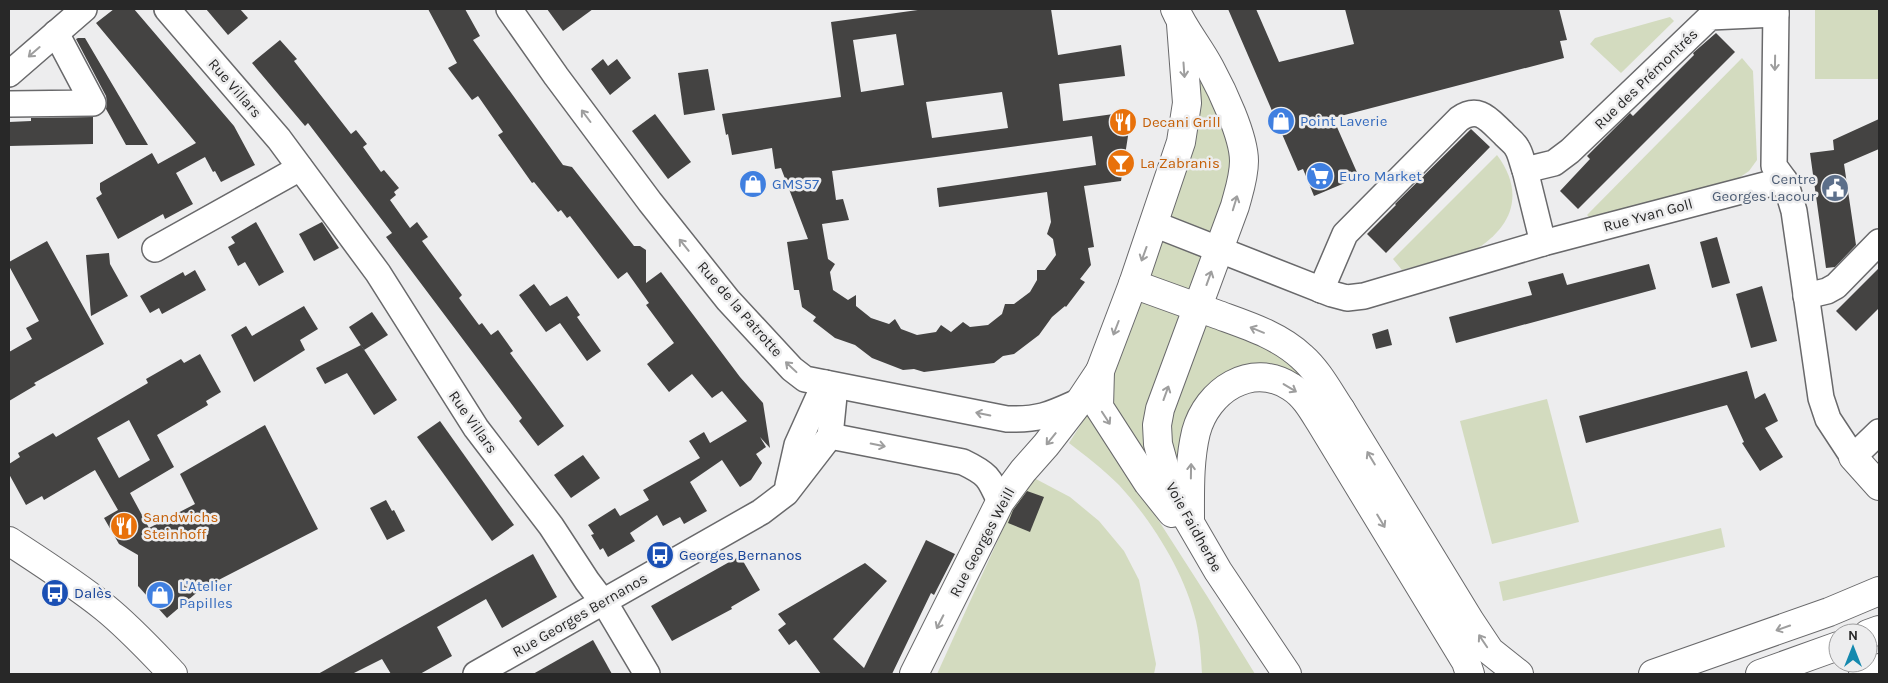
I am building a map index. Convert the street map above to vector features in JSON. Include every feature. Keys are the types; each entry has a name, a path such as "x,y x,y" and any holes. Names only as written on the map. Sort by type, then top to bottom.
{"main road":[{"path":"1178,15 1187,103 1181,142 1133,284 1100,371 1099,407 1148,482 1218,571"},
{"name":"Voie Faidherbe","path":"1178,15 1210,68 1234,121 1244,159 1243,180 1160,409 1157,425 1158,444 1168,480 1175,496 1218,571 1287,674"},
{"path":"1133,284 1264,332 1282,342 1302,357 1341,410 1490,651 1519,674"},
{"name":"Rue Georges Weill","path":"914,674 1000,502 1023,470 1046,445 1100,371"},
{"path":"1190,520 1191,462 1196,431 1209,406 1225,389 1240,379 1257,376 1290,386 1304,398 1320,422 1466,662 1470,674"},
{"path":"1853,457 1879,486"},
{"path":"9,541 66,578 104,607 146,645 173,674"},
{"path":"1829,612 1879,578"},
{"path":"1653,674 1829,612 1879,591"},
{"path":"1760,674 1828,650"},
{"path":"1862,674 1879,668"}],"street":[{"path":"9,74 84,9"},
{"name":"Rue Villars","path":"167,9 279,139 378,273 476,428 551,526 603,602 647,674"},
{"name":"Rue de la Patrotte","path":"510,9 556,76 644,194 728,300 792,370 806,379 1007,419 1030,420 1040,418 1080,400"},
{"path":"1777,11 1774,166 1786,181 1794,211 1821,398 1828,419 1853,457 1879,432"},
{"name":"Rue des Prémontrés","path":"1525,170 1554,163 1570,151 1710,17 1777,11"},
{"path":"9,104 93,103 56,33"},
{"path":"1321,290 1345,234 1466,114 1480,114 1517,147 1525,170 1543,243"},
{"path":"155,249 300,168"},
{"name":"Rue Yvan Goll","path":"1154,224 1321,290 1347,298 1364,296 1543,243 1772,183 1786,181"},
{"path":"1806,296 1826,291 1836,286 1879,242"},
{"path":"830,384 830,436 963,462 978,469 990,480 1000,502"},
{"path":"786,493 797,445 830,384"},
{"name":"Rue Georges Bernanos","path":"476,674 761,512 786,493 830,436"}],"green space":[{"path":"1815,9 1879,9 1879,79 1815,79"},
{"path":"1670,17 1674,21 1621,73 1590,44 1595,38"},
{"path":"1180,21 1239,138 1198,307 1317,375 1290,387 1240,379 1191,462 1163,462 1148,483 1098,397 1169,182"},
{"path":"1742,58 1753,71 1757,160 1749,171 1736,180 1591,219 1587,215"},
{"path":"1497,155 1506,169 1511,183 1512,196 1510,209 1505,221 1497,232 1473,251 1402,270 1393,259"},
{"path":"1547,399 1579,522 1492,544 1460,421"},
{"path":"1089,412 1255,674 1202,674 1196,621 1191,603 1176,566 1166,548 1119,485 1069,443"},
{"path":"1034,478 1070,497 1099,521 1124,551 1139,580 1156,664 1154,674 937,674 1022,487"},
{"path":"1721,528 1725,547 1503,601 1499,582"}],"building":[{"path":"114,9 134,9 234,126 255,165 221,182 205,157 176,173 193,204 165,219 163,214 118,239 96,198 102,194 100,183 152,153 158,164 196,143 96,23"},
{"path":"206,9 240,9 248,18 228,35"},
{"path":"428,9 465,9 480,36 473,40 563,165 572,167 634,246 640,246 646,250 646,283 661,272 740,377 763,403 770,448 760,437 766,447 756,454 762,463 751,480 740,487 722,460 690,482 707,511 684,524 680,517 663,526 657,515 630,533 635,541 608,557 603,548 600,550 591,535 594,534 588,525 615,508 620,516 649,500 643,490 700,458 689,441 704,432 710,443 747,421 722,391 712,398 692,374 669,392 647,364 674,343 646,305 649,303 627,272 618,279 570,216 567,218 561,210 558,212 534,182 532,183 498,135 503,132 478,96 472,100 448,68 457,63"},
{"path":"547,9 593,9 563,31"},
{"path":"925,9 1051,9 1058,55 1121,45 1125,76 1059,84 1063,121 1128,112 1128,136 1121,181 1084,186 1094,247 1088,248 1091,265 1080,279 1085,282 1066,307 1052,317 1039,335 1014,354 1003,356 994,363 924,372 914,369 903,370 872,358 855,345 835,338 813,321 816,317 802,307 799,290 794,290 787,242 808,239 781,168 775,169 772,148 732,155 722,114 841,97 831,22","holes":["896,34 904,85 861,92 853,40","1002,92 1008,128 932,138 926,102","1092,136 1096,165 937,188 939,207 1047,192 1051,222 1047,234 1053,239 1056,255 1045,270 1037,270 1037,280 1030,292 1014,304 1005,304 1002,314 988,325 970,327 963,322 951,332 941,325 936,332 917,335 901,329 895,319 889,324 871,318 856,306 856,295 848,300 833,290 830,272 835,264 828,259 822,224 849,220 843,199 836,200 832,171"]},
{"path":"1228,9 1256,9 1279,62 1354,44 1345,9 1559,9 1567,40 1560,41 1564,58 1333,118 1359,177 1314,196 1303,169 1298,171"},
{"path":"1716,33 1735,52 1578,209 1560,191 1590,159 1587,156 1630,113 1633,116 1694,55 1693,53"},
{"path":"85,38 148,145 126,145 106,109 106,96 76,39"},
{"path":"280,40 297,59 294,61 351,134 356,130 367,144 363,147 381,172 384,170 399,188 394,192 396,195 390,200 410,228 417,222 428,237 422,241 462,295 459,298 479,325 482,323 491,335 498,330 513,351 510,353 564,426 538,446 519,421 522,418 386,237 392,233 308,123 305,126 252,63"},
{"path":"603,59 608,66 617,59 631,78 610,95 591,69"},
{"path":"708,69 715,110 684,115 678,73"},
{"path":"655,114 691,162 668,179 632,131"},
{"path":"93,117 93,144 9,146 9,122 31,121 31,118"},
{"path":"1879,119 1879,149 1844,164 1856,245 1835,267 1826,268 1810,153 1834,150 1833,140"},
{"path":"1471,129 1490,147 1386,253 1367,234"},
{"path":"256,222 284,272 259,286 245,262 238,266 228,247 235,243 231,237"},
{"path":"322,222 339,248 314,261 299,234"},
{"path":"1717,237 1730,283 1712,288 1700,242"},
{"path":"47,241 104,344 34,383 36,385 9,401 9,352 32,339 26,328 39,321 9,266 9,262"},
{"path":"109,253 110,264 128,296 91,316 86,255"},
{"path":"1649,264 1656,289 1456,343 1449,317 1532,295 1528,282 1563,273 1567,285"},
{"path":"1879,268 1879,308 1856,331 1836,311"},
{"path":"195,270 206,290 162,314 159,308 150,313 140,296 183,272 185,276"},
{"path":"534,284 550,306 567,296 580,315 577,317 601,351 587,361 560,323 546,332 519,295"},
{"path":"1762,286 1777,341 1751,348 1736,294"},
{"path":"304,306 318,329 300,340 305,350 254,382 231,335 246,326 252,336"},
{"path":"372,312 388,335 364,350 349,327"},
{"path":"1388,329 1392,345 1376,349 1372,334"},
{"path":"361,345 397,400 374,415 347,373 325,384 316,368"},
{"path":"200,354 221,392 206,401 208,405 157,435 174,467 130,493 149,528 195,504 180,474 265,425 318,529 201,589 167,618 138,586 138,555 119,544 104,518 118,510 95,470 44,500 42,496 26,505 9,474 9,464 20,457 18,453 53,433 56,437 148,383 146,379 181,359 184,363","holes":["129,420 150,460 119,478 97,438"]},
{"path":"1747,371 1755,399 1765,393 1778,421 1765,428 1783,457 1760,471 1742,443 1744,442 1727,405 1586,443 1579,416"},
{"path":"440,421 514,525 492,541 417,437"},
{"path":"583,455 600,478 571,498 554,475"},
{"path":"1027,491 1044,497 1030,532 1008,523 1013,510"},
{"path":"386,500 392,511 394,510 405,531 387,540 370,508"},
{"path":"926,540 955,554 934,595 931,593 892,674 821,674 796,640 789,645 778,630 786,624 778,614 865,563 887,581 833,639 864,668"},
{"path":"533,554 557,597 502,628 486,599 437,627 452,656 420,674 391,674 382,659 352,674 318,674"},
{"path":"740,556 760,590 731,607 732,609 672,641 651,606"},
{"path":"593,640 612,674 533,674"}],"place":[{"name":"Point Laverie","path":"1281,121"},
{"name":"Decani Grill","path":"1123,122"},
{"name":"La Zabranis","path":"1121,163"},
{"name":"Euro Market","path":"1320,176"},
{"name":"GMS57","path":"753,184"},
{"name":"Centre Georges Lacour","path":"1835,188"},
{"name":"Sandwichs Steinhoff","path":"124,526"},
{"name":"Georges Bernanos","path":"660,555"},
{"name":"Dalès","path":"55,593"},
{"name":"L'Atelier Papilles","path":"160,595"}]}
